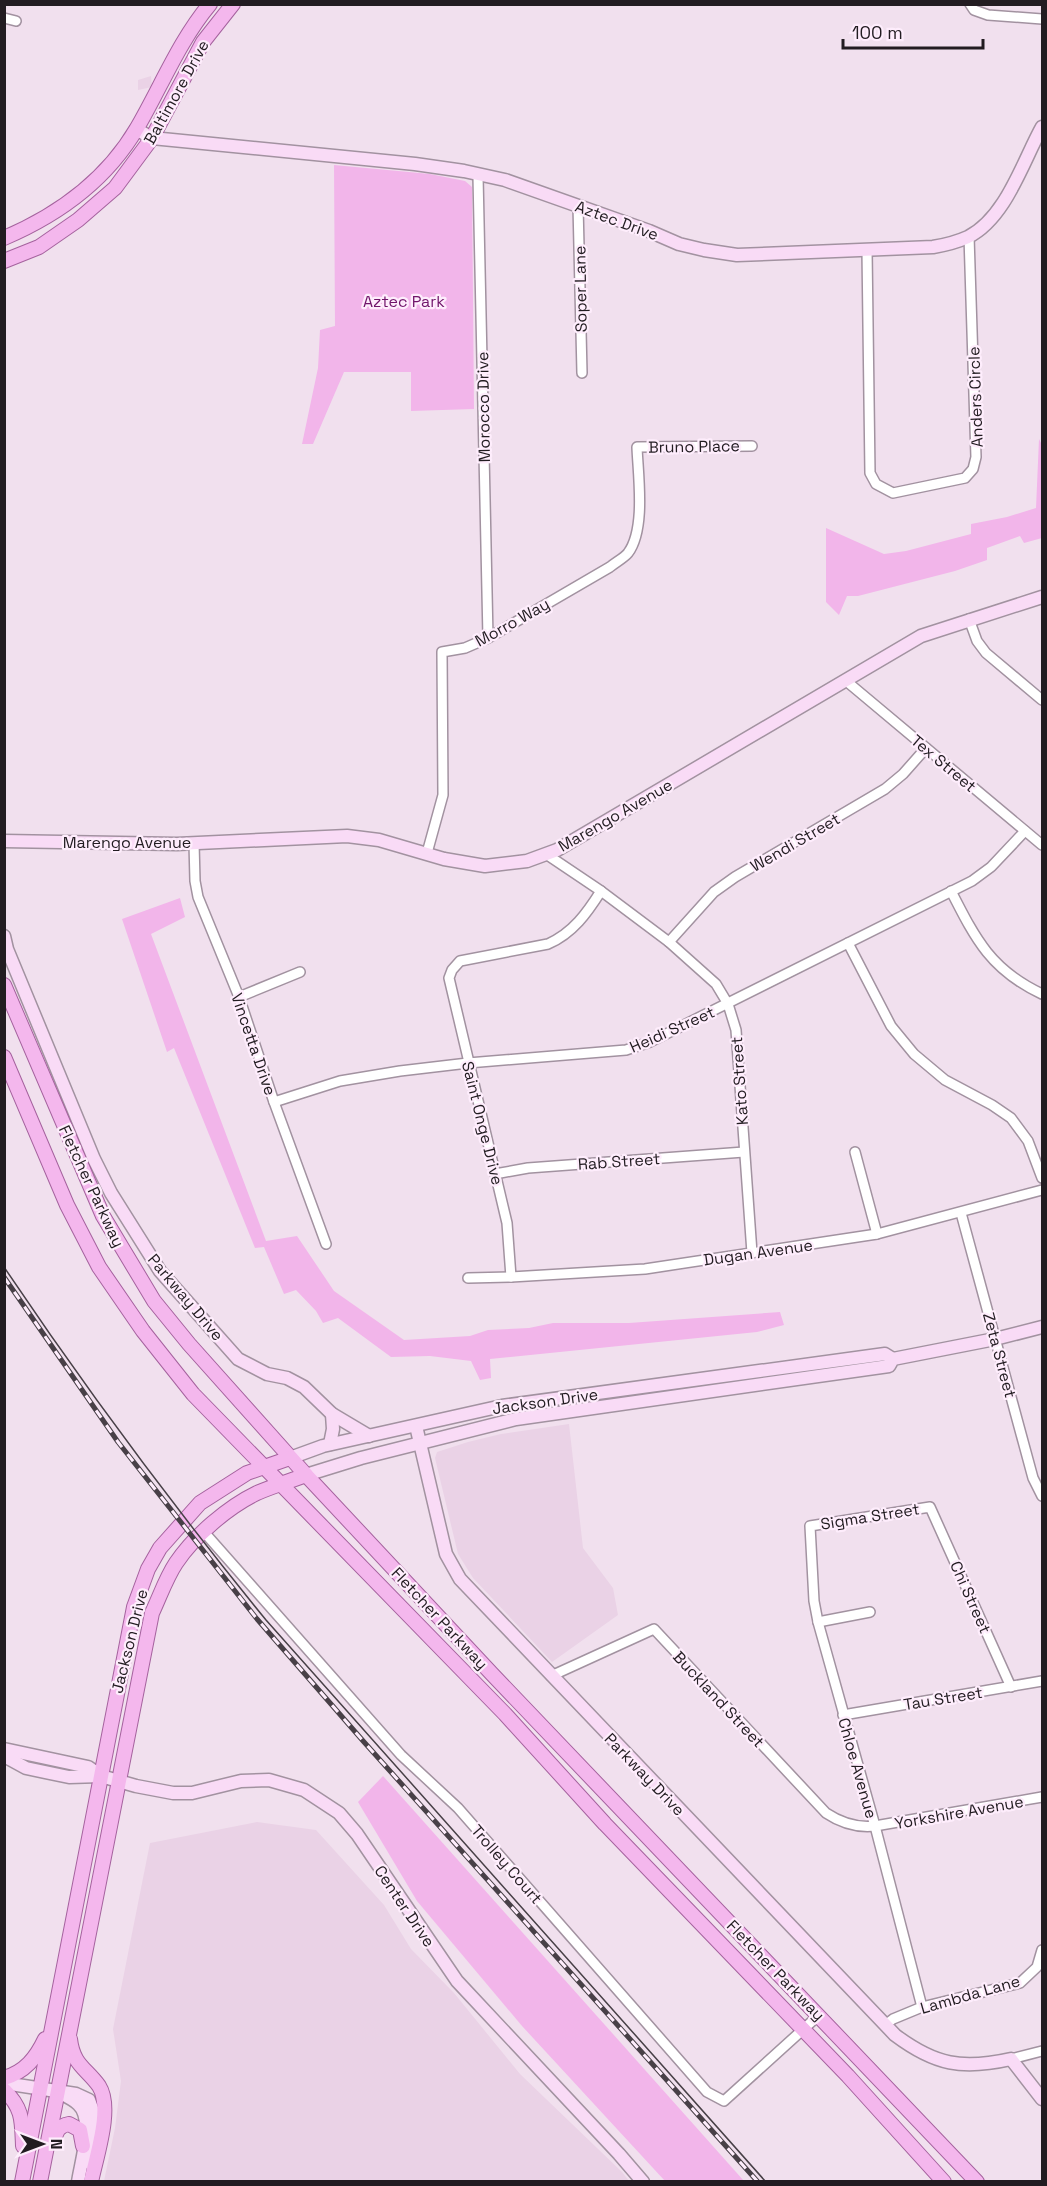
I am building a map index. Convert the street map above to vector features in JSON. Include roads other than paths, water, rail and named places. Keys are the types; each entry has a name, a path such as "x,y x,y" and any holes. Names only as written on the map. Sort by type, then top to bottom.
{"main road":[{"name":"Baltimore Drive","path":"4,238 26,229 64,206 98,179 136,129 192,29 210,4"},
{"name":"Baltimore Drive","path":"4,261 39,247 78,220 115,188 152,138 205,39 233,4"},
{"path":"192,29 205,39"},
{"name":"Fletcher Parkway","path":"4,985 93,1195 129,1262 154,1301 306,1476 569,1755 977,2181"},
{"name":"Fletcher Parkway","path":"4,1057 68,1205 99,1267 142,1331 193,1394 505,1714 605,1824 848,2076 944,2181"},
{"name":"Jackson Drive","path":"23,2176 134,1607 148,1569 160,1548 200,1503 247,1473 290,1458"},
{"name":"Jackson Drive","path":"40,2181 152,1613 178,1560 213,1523 257,1493 306,1476"},
{"path":"72,1923 80,1926 75,1961 79,1988"},
{"path":"4,2078 16,2075 32,2062 54,2018"},
{"path":"70,2035 75,2056 98,2085 104,2101 101,2137 89,2181"},
{"path":"4,2090 21,2113 23,2176"},
{"path":"45,2181 60,2127 69,2124 76,2126 82,2133 83,2146"}],"street":[{"path":"970,4 974,10 988,15 1042,19"},
{"path":"4,18 16,21"},
{"name":"Aztec Drive","path":"136,129 152,138 415,164 464,171 478,176 505,180 679,244 737,255 933,248 969,236 985,225 999,209 1042,127"},
{"name":"Morocco Drive","path":"478,176 488,638"},
{"name":"Soper Lane","path":"578,205 582,373"},
{"name":"Anders Circle","path":"867,250 869,467 876,484 893,493 965,478 975,465 969,236"},
{"name":"Bruno Place","path":"637,447 752,446"},
{"name":"Morro Way","path":"427,853 443,795 442,652 465,648 488,638 610,567 628,554 637,537 639,520 637,447"},
{"name":"Marengo Avenue","path":"4,841 91,844 194,843 347,836 379,840 455,862 485,866 527,861 557,850 921,636 1042,597"},
{"path":"969,620 977,641 986,653 1042,700"},
{"name":"Tex Street","path":"845,680 1042,845"},
{"name":"Wendi Street","path":"669,942 714,892 735,877 885,789 903,774 926,748"},
{"name":"Heidi Street","path":"274,1102 340,1081 400,1071 626,1050 650,1042 972,880 991,867 1025,831"},
{"name":"Vincetta Drive","path":"194,843 198,897 239,997 274,1102 326,1244"},
{"name":"Kato Street","path":"546,854 601,891 669,942 716,984 728,1004 736,1030 752,1253"},
{"name":"Saint Onge Drive","path":"511,1277 507,1223 449,978 452,970 460,961 548,944 559,939 584,918 601,891"},
{"path":"951,891 982,948 1006,973 1042,994"},
{"name":"Parkway Drive","path":"4,936 7,949 94,1159 111,1193 160,1271 238,1359 267,1374 287,1378 304,1387 332,1413 369,1436"},
{"path":"848,943 891,1026 914,1054 945,1080 1011,1118 1028,1141 1042,1178"},
{"path":"239,997 300,972"},
{"name":"Rab Street","path":"495,1174 528,1168 744,1152"},
{"path":"855,1152 877,1234"},
{"name":"Dugan Avenue","path":"468,1278 645,1269 877,1234 1042,1190"},
{"name":"Zeta Street","path":"961,1213 1033,1478 1042,1496"},
{"name":"Jackson Drive","path":"290,1458 330,1444 509,1405 885,1354 893,1359 995,1339 1042,1327"},
{"name":"Jackson Drive","path":"306,1476 361,1458 516,1419 889,1366 893,1359"},
{"path":"330,1444 333,1429 332,1413"},
{"name":"Parkway Drive","path":"416,1426 446,1554 453,1569 551,1676 885,2025 914,2049 935,2059 983,2065 1011,2059"},
{"name":"Sigma Street","path":"810,1526 930,1507"},
{"name":"Chi Street","path":"930,1507 1011,1687"},
{"name":"Chloe Avenue","path":"810,1526 814,1601 818,1622 875,1826 922,2007"},
{"name":"Trolley Court","path":"204,1532 401,1755 458,1808 707,2092 724,2101 819,2015"},
{"path":"818,1622 870,1612"},
{"name":"Buckland Street","path":"551,1676 654,1629 826,1813 839,1821 863,1827 875,1826"},
{"name":"Tau Street","path":"843,1715 1042,1681"},
{"name":"Center Drive","path":"4,1749 88,1767 101,1776"},
{"name":"Center Drive","path":"4,1756 26,1768 38,1771 69,1777 101,1776 163,1791 192,1793 241,1781 269,1780 304,1790 339,1813 357,1834 458,1981 643,2181"},
{"name":"Yorkshire Avenue","path":"875,1826 1042,1797"},
{"name":"Lambda Lane","path":"885,2025 893,2019 922,2007 1020,1983 1037,1967 1042,1950"},
{"path":"1042,2051 1011,2059 1042,2099"},
{"path":"4,2082 83,2095 89,2100 93,2111 89,2181"},
{"path":"59,2091 82,2109 87,2125 78,2181"}],"tram line":[{"path":"4,1267 66,1358 131,1446 266,1620 766,2182"}],"railway":[{"path":"4,1277 118,1442 257,1619 364,1742 758,2182"}],"park label":[{"name":"Aztec Park","path":"404,301"}]}
